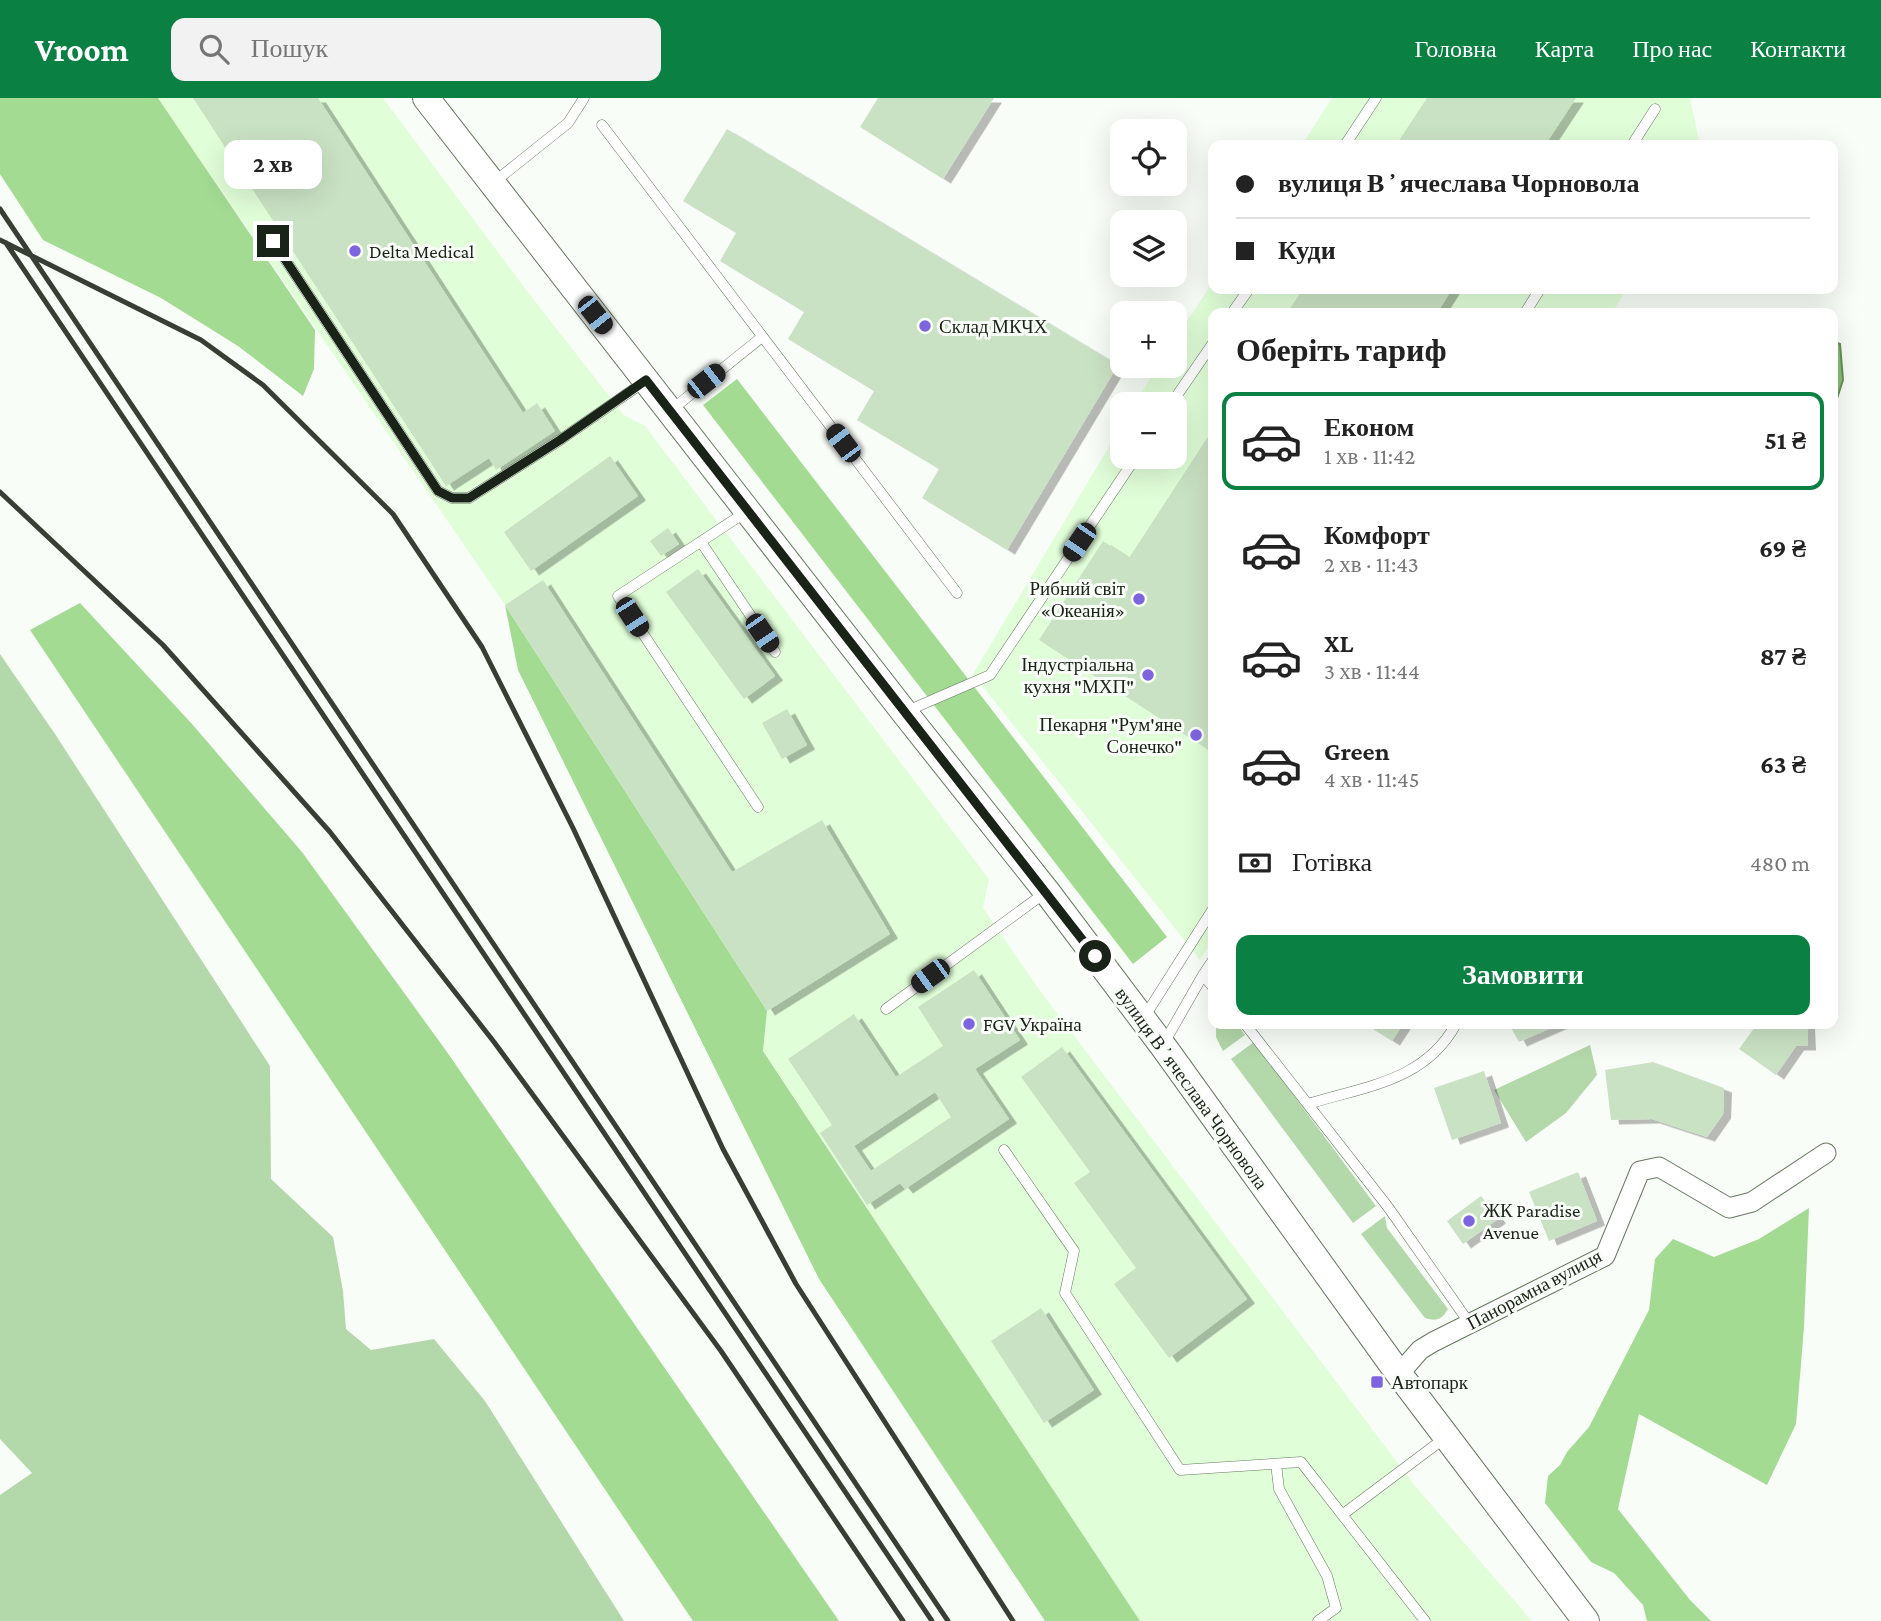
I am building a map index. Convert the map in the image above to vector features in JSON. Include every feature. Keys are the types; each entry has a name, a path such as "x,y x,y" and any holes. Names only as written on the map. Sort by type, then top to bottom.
{"main road":[{"name":"вулиця Вʼячеслава Чорновола","path":"426,98 747,512 1047,892 1163,1046 1399,1374 1586,1621"}],"street":[{"name":"Панорамна вулиця","path":"1399,1374 1420,1350 1605,1256 1640,1171 1659,1167 1730,1208 1752,1202 1826,1153"}],"lane":[{"path":"493,184 568,123 584,98"},
{"path":"1348,140 1376,98"},
{"path":"1635,140 1655,109"},
{"path":"602,125 957,593"},
{"path":"273,241 438,491 452,498 469,498 560,440 646,380"},
{"path":"669,411 762,337"},
{"path":"1179,392 1208,349"},
{"path":"904,712 990,675 1128,469"},
{"path":"747,512 618,596 758,807"},
{"path":"701,542 775,652"},
{"path":"886,1009 1047,892"},
{"path":"1143,1020 1208,917"},
{"path":"1163,1046 1208,968"},
{"path":"1203,975 1208,981"},
{"path":"1249,1029 1388,1207 1470,1324"},
{"path":"1308,1104 1402,1075 1424,1063 1447,1040 1453,1029"},
{"path":"1004,1150 1074,1251 1065,1293 1180,1469 1301,1462 1425,1621"},
{"path":"1342,1515 1446,1436"},
{"path":"1276,1464 1279,1489 1327,1576 1336,1608 1318,1621"}],"shaded area":[{"path":"0,98 158,98 315,330 314,369 303,396 238,346 161,298 43,240 0,174"},
{"path":"158,98 383,98 527,291 624,415 645,426 989,879 983,908 1041,992 1416,1487 1532,1621 1140,1621 763,1050 767,1011 505,605"},
{"path":"1332,98 1690,98 1699,140 1305,140"},
{"path":"1208,290 1208,294 1624,294 1615,308 1208,308 1208,947 1200,960 973,674 1110,445 1110,469 1187,469 1187,392 1142,392 1150,378 1187,378 1187,321"},
{"path":"1838,343 1840,344 1843,380 1838,395"},
{"path":"737,379 1167,937 1133,964 703,405"},
{"path":"80,603 192,724 302,852 447,1052 839,1621 693,1621 30,630"},
{"path":"505,605 767,1011 763,1051 1140,1621 1045,1621 819,1279 518,670"},
{"path":"0,654 55,734 270,1066 271,1179 333,1237 343,1291 346,1329 371,1350 434,1339 485,1401 624,1621 0,1621 0,1495 32,1473 0,1439"},
{"path":"1216,1029 1241,1029 1245,1035 1223,1051 1216,1037"},
{"path":"1254,1042 1376,1206 1353,1223 1231,1059"},
{"path":"1590,1045 1597,1075 1566,1113 1526,1142 1494,1090"},
{"path":"1809,1208 1804,1327 1796,1424 1767,1485 1639,1414 1618,1509 1690,1600 1711,1621 1647,1621 1643,1605 1614,1573 1591,1562 1545,1503 1548,1476 1560,1465 1567,1452 1589,1427 1649,1310 1655,1259 1673,1239 1714,1257 1759,1239"},
{"path":"1385,1216 1387,1228 1448,1309 1439,1319 1425,1318 1361,1234"}],"building":[{"name":"Delta Medical","path":"193,98 318,98 523,413 537,403 555,431 496,470 489,458 446,486"},
{"path":"878,98 994,98 943,179 860,127"},
{"path":"1427,98 1576,98 1548,140 1399,140"},
{"name":"Склад МКЧХ","path":"727,129 1110,360 1110,378 1007,550 922,498 939,469 857,420 874,391 788,339 804,312 720,261 736,233 683,201"},
{"path":"1300,294 1449,294 1440,308 1290,308"},
{"name":"Рибний світ «Океанія»","path":"1208,437 1208,750 1039,640 1103,541 1129,558"},
{"path":"610,456 638,496 531,571 504,532"},
{"path":"668,528 679,544 661,556 650,541"},
{"path":"698,569 775,676 744,699 666,592"},
{"path":"543,580 732,872 822,820 890,934 767,1011 505,605"},
{"path":"787,709 807,745 782,759 762,723"},
{"path":"974,970 1020,1040 975,1069 1009,1119 905,1189 900,1183 867,1205 820,1133 832,1125 788,1059 854,1014 896,1077 943,1046 918,1007","holes":["935,1092 951,1117 871,1171 854,1146"]},
{"path":"1373,1029 1400,1029 1392,1041"},
{"path":"1512,1029 1549,1029 1519,1042"},
{"path":"1753,1029 1807,1029 1808,1046 1796,1046 1776,1075 1739,1049"},
{"path":"1062,1047 1247,1299 1169,1358 1114,1284 1136,1268 1074,1183 1090,1172 1021,1077"},
{"path":"1653,1062 1724,1088 1723,1114 1707,1137 1652,1119 1611,1120 1605,1070"},
{"path":"1484,1071 1501,1123 1452,1140 1434,1088"},
{"path":"1578,1172 1597,1221 1549,1241 1529,1192"},
{"path":"1481,1196 1498,1219 1463,1244 1447,1221"},
{"path":"1041,1308 1094,1390 1044,1423 991,1341"}],"railway":[{"path":"0,209 948,1621"},
{"path":"0,240 201,340 263,385 393,514 482,647 573,828 723,1149 796,1284 1013,1621"},
{"path":"6,243 932,1621"},
{"path":"0,492 163,645 330,832 494,1042 721,1351 903,1621"}],"place":[{"name":"Delta Medical","path":"355,251"},
{"name":"Склад МКЧХ","path":"925,326"},
{"name":"Рибний світ «Океанія»","path":"1139,599"},
{"name":"Індустріальна кухня \"МХП\"","path":"1148,675"},
{"name":"Пекарня \"Рум'яне Сонечко\"","path":"1196,735"},
{"name":"FGV Україна","path":"969,1024"},
{"name":"ЖК Paradise Avenue","path":"1469,1221"},
{"name":"Автопарк","path":"1377,1382"}],"route":[{"path":"273,241 438,491 452,498 469,498 560,440 646,380 1095,956"}]}
